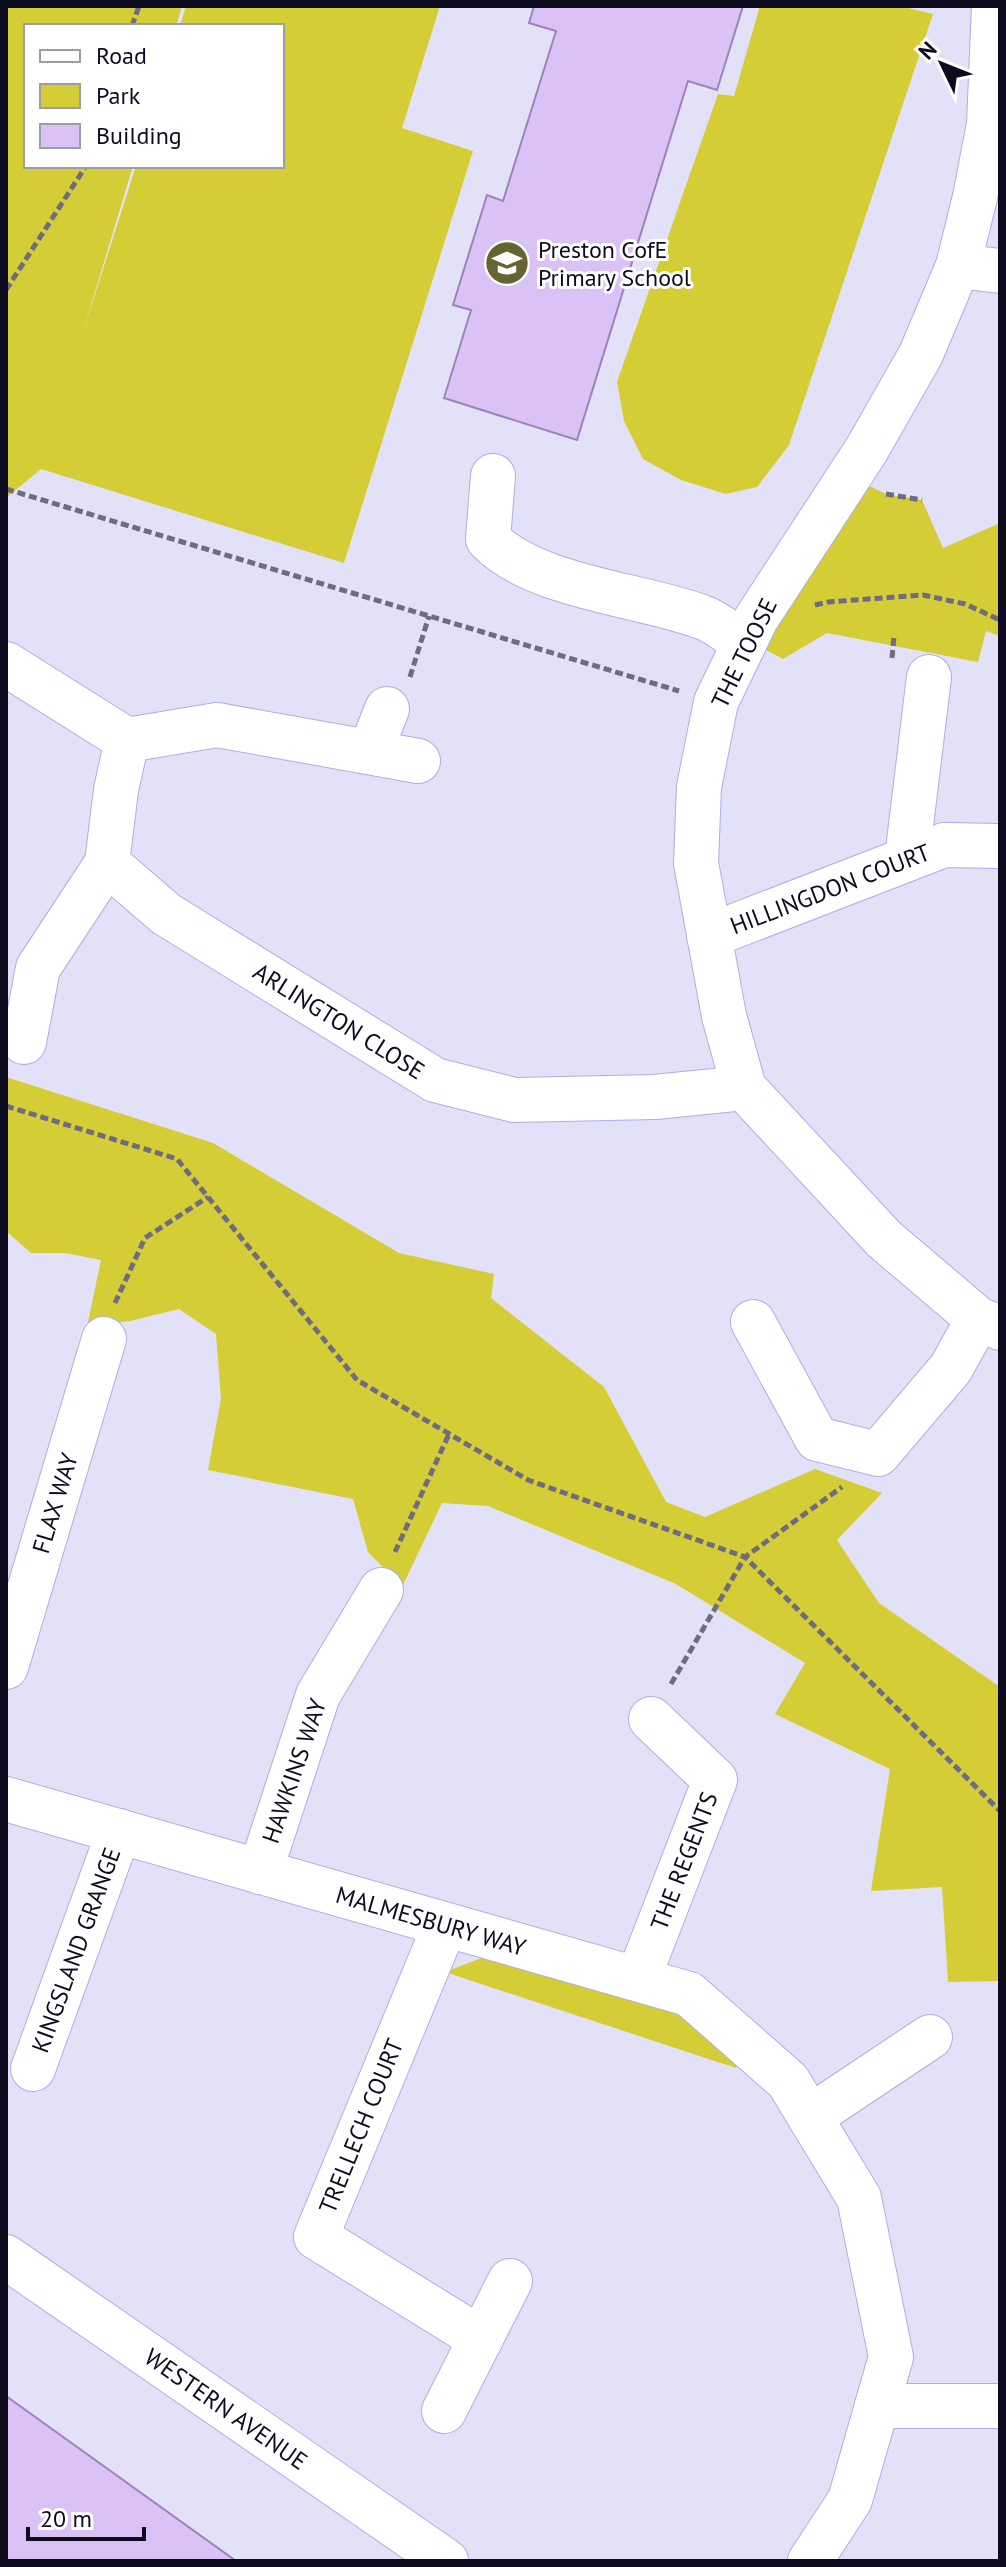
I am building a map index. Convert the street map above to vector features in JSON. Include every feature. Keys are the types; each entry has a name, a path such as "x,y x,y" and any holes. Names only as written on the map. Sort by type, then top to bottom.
{"street":[{"name":"THE TOOSE","path":"989,1323 884,1239 744,1088 727,1031 696,863 699,787 716,702 750,631 861,458 921,354 979,269 975,197 989,124 994,6"},
{"path":"493,476 488,539 503,555 532,568 619,596 750,631"},
{"path":"6,664 127,740 217,725 418,761"},
{"path":"907,858 929,677"},
{"path":"370,752 387,709"},
{"path":"24,1042 22,978 107,863 116,790 127,740"},
{"name":"HILLINGDON COURT","path":"709,936 944,845 1000,846"},
{"name":"ARLINGTON CLOSE","path":"107,863 166,914 435,1080 514,1100 655,1097 744,1088"},
{"path":"753,1322 817,1439 878,1454 989,1323"},
{"name":"FLAX WAY","path":"6,1667 104,1339"},
{"name":"HAWKINS WAY","path":"260,1872 318,1695 381,1590"},
{"name":"THE REGENTS","path":"638,1979 715,1780 651,1719"},
{"name":"MALMESBURY WAY","path":"6,1799 689,1994 788,2081 859,2198 891,2357 850,2500 810,2561"},
{"name":"KINGSLAND GRANGE","path":"33,2069 119,1831"},
{"name":"TRELLECH COURT","path":"445,1925 316,2237 481,2339"},
{"path":"810,2117 930,2037"},
{"name":"WESTERN AVENUE","path":"6,2257 446,2561"},
{"path":"444,2411 510,2281"},
{"path":"877,2406 1000,2406"}],"path":[{"path":"6,290 85,168"},
{"path":"6,489 716,702"},
{"path":"750,631 828,602 923,595 965,604 1000,620"},
{"path":"387,709 400,707 429,616"},
{"path":"6,1106 177,1159 357,1380 528,1480 745,1557 1000,1811"},
{"path":"104,1339 110,1314 145,1238 208,1197"},
{"path":"381,1590 384,1575 449,1434"},
{"path":"651,1719 745,1557 857,1477 878,1454"}],"green space":[{"path":"6,6 182,6 177,24 24,24 24,168 132,168 82,335 135,168 284,168 284,24 181,24 186,6 440,6 402,128 473,151 344,563 41,469 6,498"},
{"path":"760,6 900,6 933,14 789,445 757,487 726,494 681,480 643,459 624,421 617,382 718,94 734,96"},
{"path":"863,483 886,494 922,500 943,548 1000,523 1000,636 986,631 978,662 827,633 783,659 757,645"},
{"path":"6,1077 213,1143 399,1253 494,1274 491,1298 604,1387 666,1502 705,1517 815,1469 882,1493 837,1540 879,1603 1000,1687 1000,1981 948,1982 942,1887 871,1891 890,1769 775,1714 805,1663 676,1584 488,1506 442,1503 402,1587 368,1552 353,1499 208,1470 221,1399 216,1334 179,1309 87,1327 101,1260 65,1253 31,1253 6,1231"},
{"path":"492,1954 679,2012 739,2060 736,2068 445,1972"}],"building":[{"path":"534,6 743,6 717,90 688,81 577,440 444,398 471,310 453,305 487,195 503,201 556,31 529,23"},
{"path":"6,2396 236,2561 6,2561"}],"place":[{"name":"Preston CofE Primary School","path":"507,263"}]}
